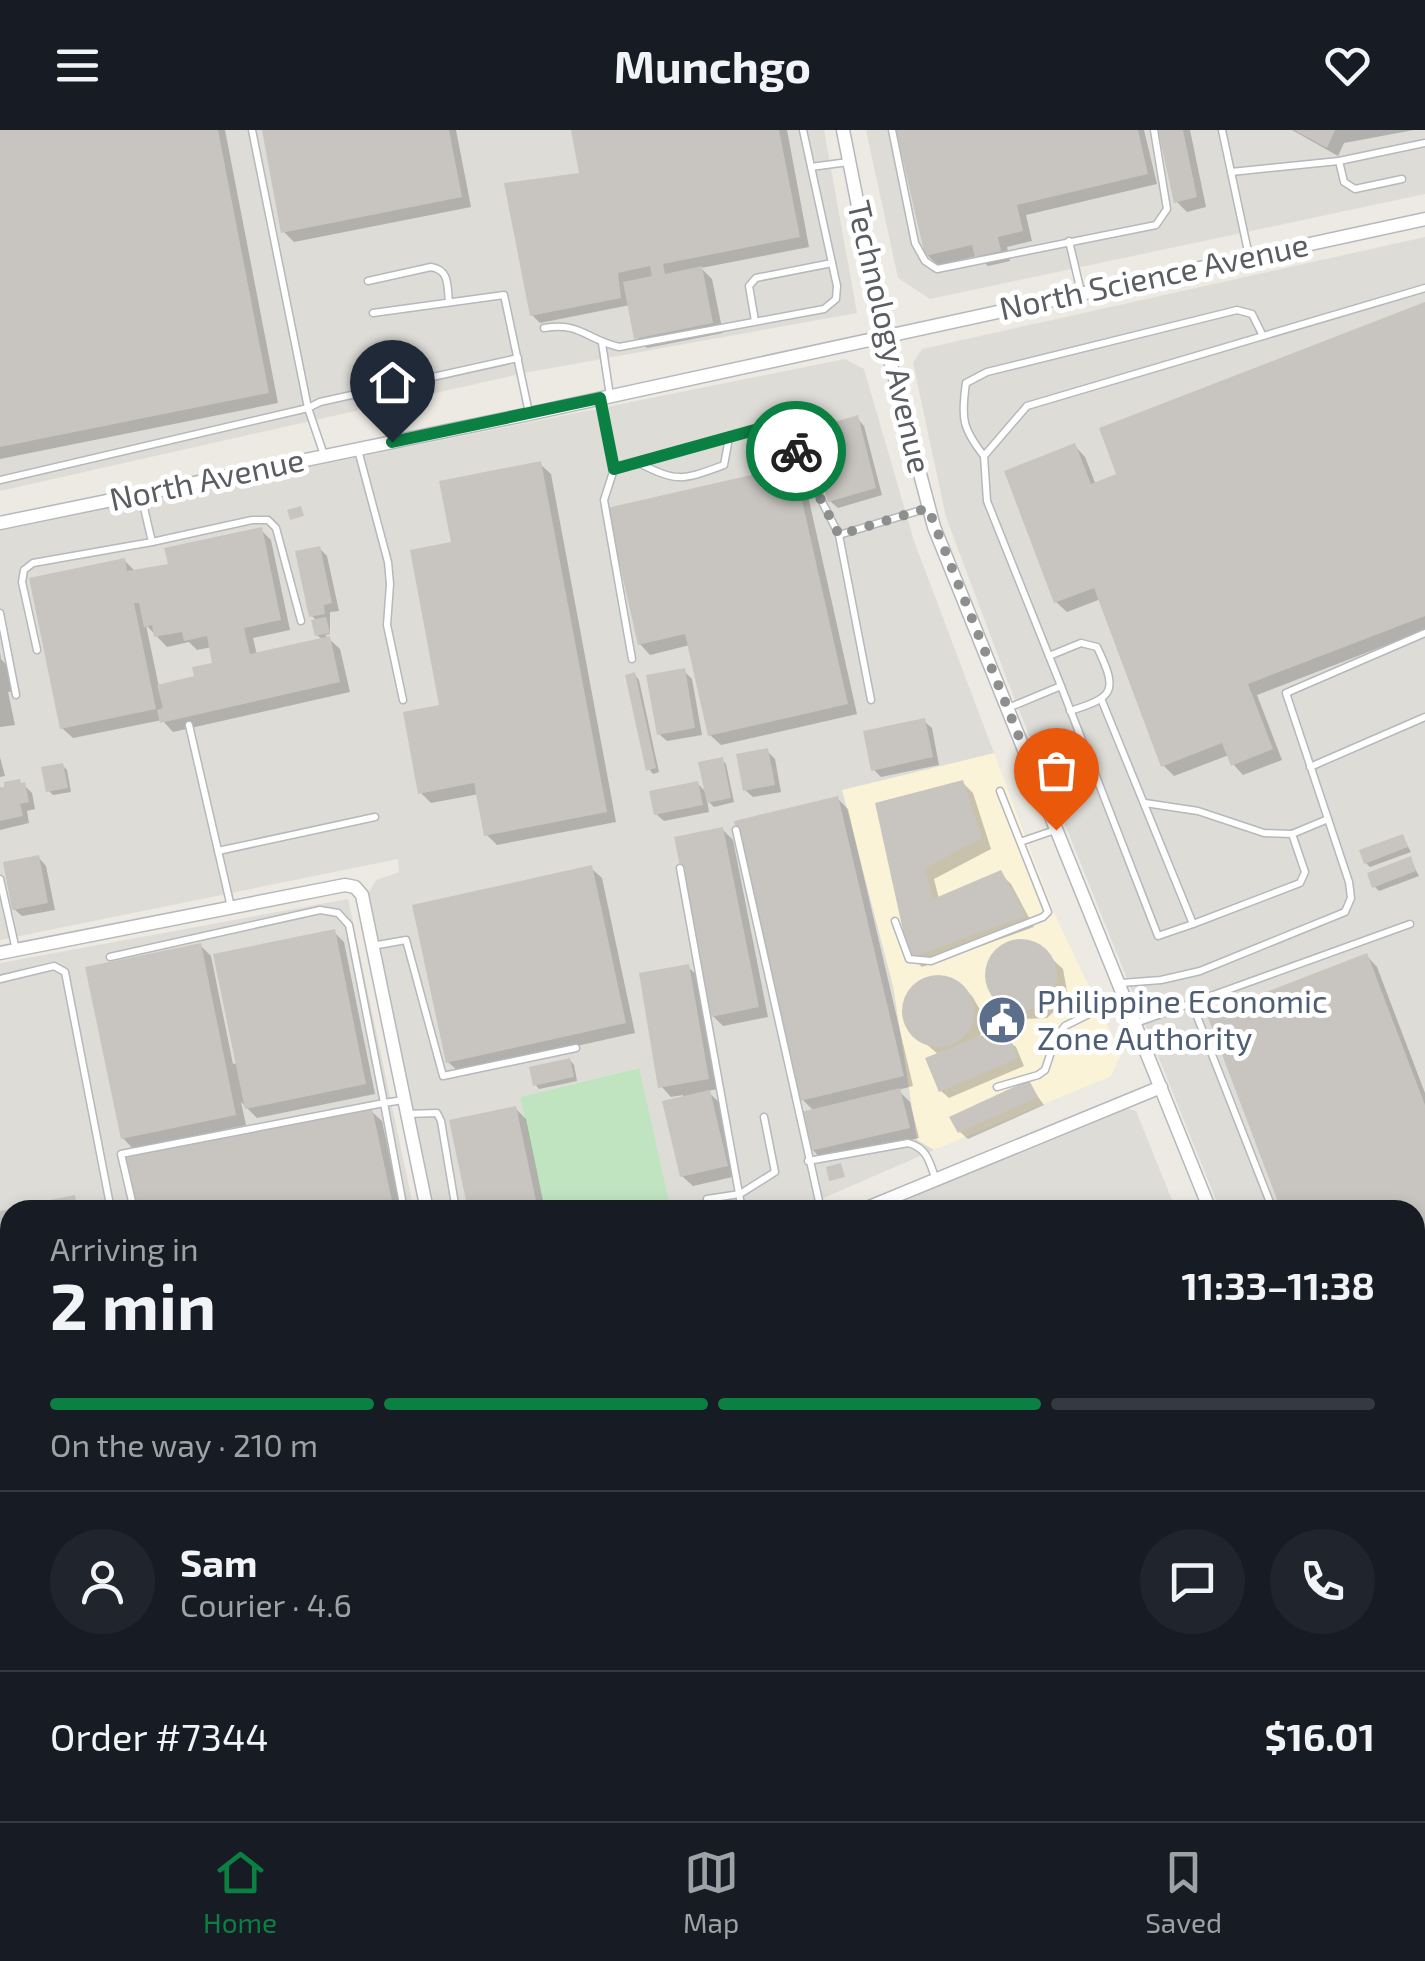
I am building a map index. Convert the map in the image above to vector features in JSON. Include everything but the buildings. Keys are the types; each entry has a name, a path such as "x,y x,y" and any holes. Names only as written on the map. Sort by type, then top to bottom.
{"street":[{"name":"Technology Avenue","path":"843,130 884,337 928,508 1206,1200"},
{"name":"North Science Avenue","path":"884,337 1425,220"},
{"name":"North Avenue","path":"0,523 884,337"},
{"path":"0,953 344,885 355,887 362,895 425,1200"},
{"path":"887,1200 1161,1088"}],"lane":[{"path":"252,130 308,408 324,456"},
{"path":"544,328 568,324 602,343 619,347 824,309 836,299 832,263 803,130"},
{"path":"892,130 915,243 925,261 937,269 1156,225 1167,209 1154,130"},
{"path":"1222,130 1249,257"},
{"path":"1231,172 1338,160 1425,143"},
{"path":"1338,160 1344,182 1355,188 1402,179"},
{"path":"811,167 849,162"},
{"path":"1069,242 1081,292"},
{"path":"755,322 749,286 756,278 832,263"},
{"path":"368,282 431,267 441,269 446,274 449,302"},
{"path":"984,456 1027,406 1425,288"},
{"path":"372,313 504,294 529,414"},
{"path":"1262,336 1252,314 1237,310 987,372 966,383 962,415 968,436 984,456 987,500 1158,936 1300,882 1305,872 1292,834"},
{"path":"602,343 614,469 604,500 632,659"},
{"path":"0,480 518,358"},
{"path":"614,469 769,426 788,435 839,535 871,700"},
{"path":"638,462 670,478 700,474 724,466 730,438"},
{"path":"358,449 388,562 386,625 403,700"},
{"path":"141,494 152,542"},
{"path":"839,535 928,508"},
{"path":"37,650 22,582 24,570 32,563 252,520 268,520 276,528 301,621"},
{"path":"0,613 16,695"},
{"path":"997,1087 1038,1075 1064,1026 1122,990 1200,971 1345,912 1351,898 1349,882 1286,693 1425,634"},
{"path":"1049,656 1081,643 1097,648 1109,672 1109,690 1102,701 1070,711"},
{"path":"1007,708 1061,686"},
{"path":"1102,701 1193,924"},
{"path":"1310,767 1425,717"},
{"path":"189,725 232,908"},
{"path":"896,921 909,959 931,962 1048,912 1000,791"},
{"path":"1144,803 1198,810 1264,833 1292,834 1328,820"},
{"path":"218,850 375,818"},
{"path":"736,830 818,1200"},
{"path":"1023,842 1056,830"},
{"path":"680,868 741,1200"},
{"path":"0,878 16,950"},
{"path":"110,957 320,910 338,914 349,925 402,1200"},
{"path":"1135,1023 1410,924"},
{"path":"371,946 406,940 442,1076 576,1048"},
{"path":"0,979 54,966 65,972 108,1200"},
{"path":"1191,1001 1269,1200"},
{"path":"132,1200 121,1154 384,1103 437,1113 454,1200"},
{"path":"707,1199 740,1194 775,1172 764,1118"},
{"path":"808,1161 908,1144 920,1146 936,1180"}],"shaded area":[{"path":"0,130 824,130 857,313 524,373 0,491"},
{"path":"866,130 1425,130 1425,194 930,299 898,278"},
{"path":"1425,237 1425,1200 1216,1200 1009,685 946,517 913,363 922,349"},
{"path":"845,359 864,369 914,541 994,753 842,790 893,986 917,1140 934,1150 819,1200 669,1200 638,1068 520,1097 543,1200 430,1200 367,896 376,880 399,872 398,859 0,940 0,529"},
{"path":"994,753 1054,913 1121,1054 1111,1076 934,1150 917,1140 893,986 842,790"},
{"path":"348,899 412,1200 0,1200 0,963"},
{"path":"1117,1106 1136,1111 1172,1200 907,1200"}],"green space":[{"path":"639,1068 669,1200 543,1200 520,1097"}],"way so far":[{"path":"796,451 839,535 928,508 1056,830"}],"place":[{"name":"Philippine Economic Zone Authority","path":"1002,1020"}],"route":[{"path":"392,442 600,398 614,469 769,426 788,435 796,451"}]}
